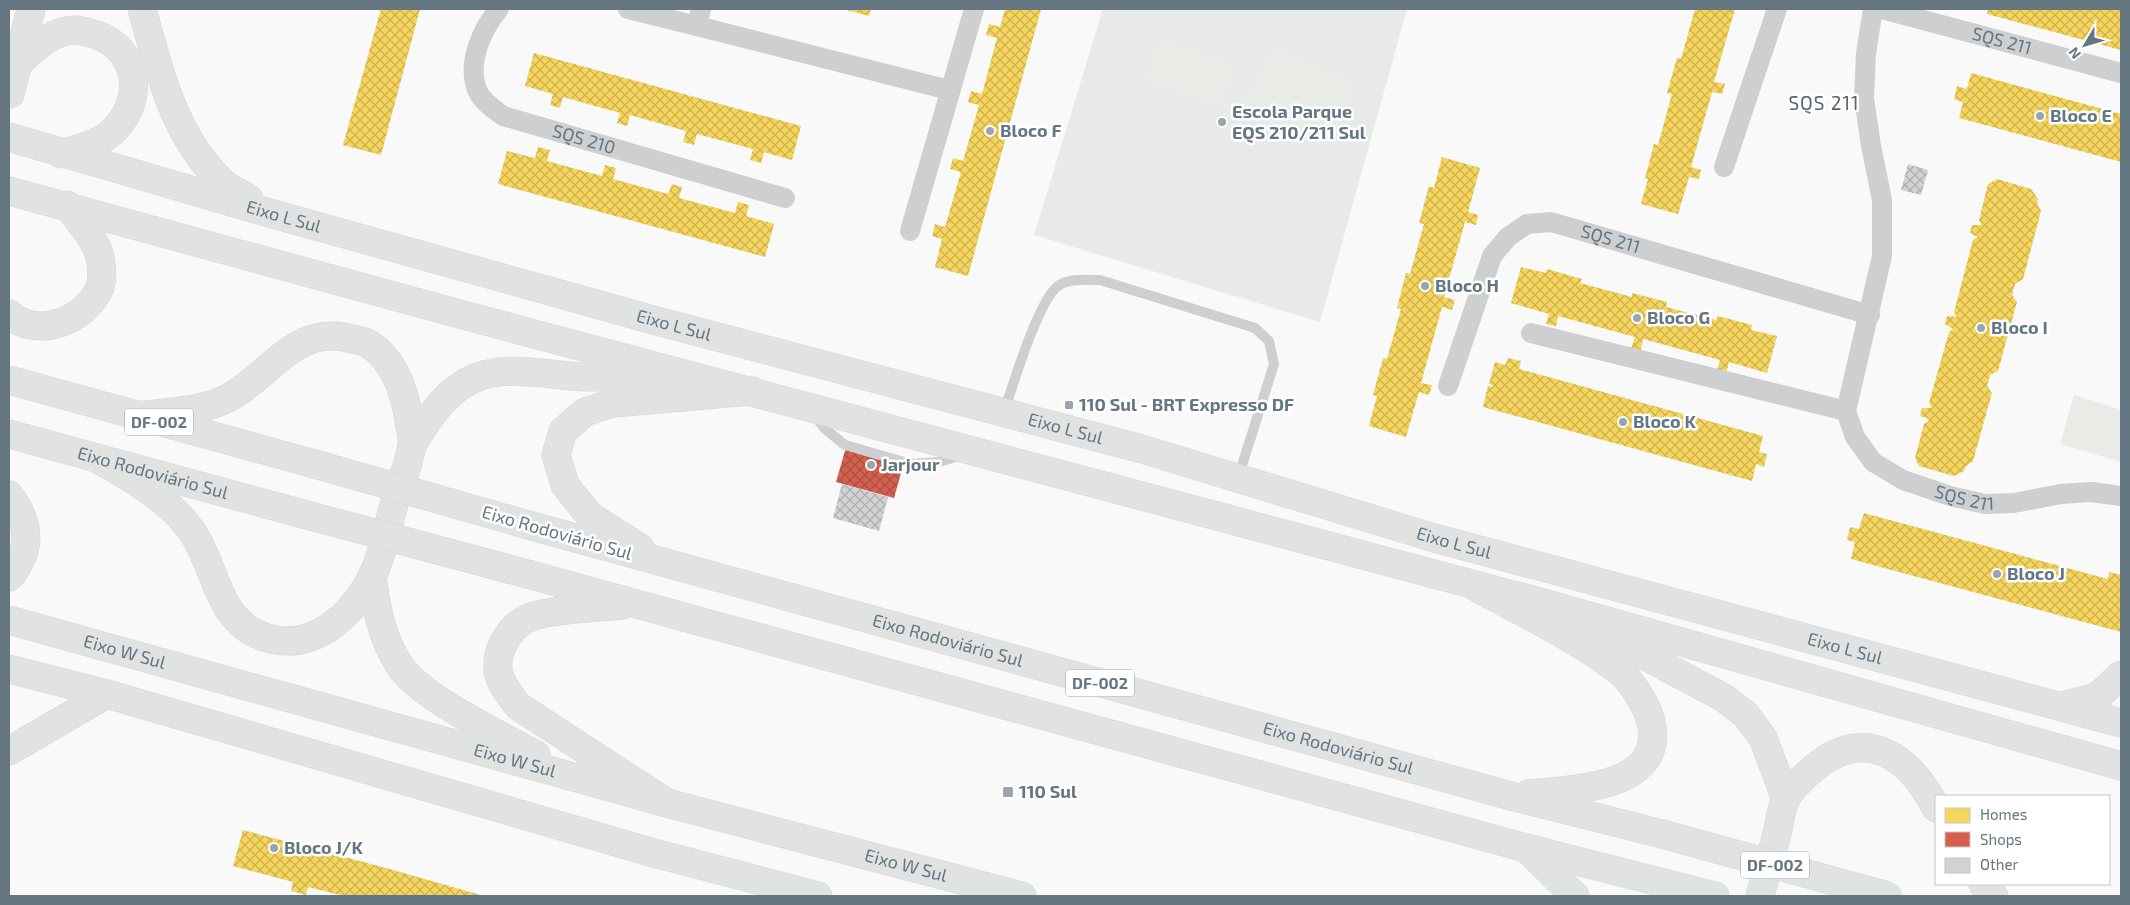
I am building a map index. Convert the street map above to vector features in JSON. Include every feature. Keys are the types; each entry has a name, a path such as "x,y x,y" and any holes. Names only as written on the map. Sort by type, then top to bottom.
{"main road":[{"path":"10,94 13,57 32,9"},
{"path":"142,9 165,91 190,145 221,181 274,214"},
{"path":"13,57 35,48 52,36 75,30 100,36 116,46 132,66 134,89 128,110 116,129 94,144 61,154"},
{"name":"Eixo L Sul","path":"9,137 61,154 657,321 1142,449 1431,537 1880,656 2121,723"},
{"name":"Eixo L Sul","path":"9,191 67,205 974,452 1547,604 2121,766"},
{"path":"9,314 17,322 41,327 67,321 89,305 100,286 101,262 90,236 67,205"},
{"path":"136,416 194,409 227,398 251,384 277,360 306,339 338,335 368,343 390,364 403,388 413,443"},
{"path":"98,459 138,482 172,508 193,532 207,558 215,585 226,606 242,625 264,637 287,642 312,638 334,626 350,608 372,576 413,443 431,415 450,394 475,378 504,370 584,377 631,377 684,373"},
{"name":"Eixo Rodoviário Sul","path":"9,380 311,463 664,564 1511,796 1662,834 1888,896"},
{"path":"664,564 590,516 565,485 556,455 563,431 585,412 613,403 752,391"},
{"name":"Eixo Rodoviário Sul","path":"9,434 531,574 1526,848 1715,896"},
{"path":"9,495 19,508 27,534 23,554 9,577"},
{"path":"372,576 379,618 388,645 401,668 425,690 440,700 574,777"},
{"path":"1474,586 1577,644 1620,672 1648,708 1654,737 1643,763 1626,776 1597,787 1511,796"},
{"path":"634,603 533,616 511,631 500,650 498,670 506,690 518,706 667,803"},
{"path":"1547,604 1724,698 1746,715 1762,738 1786,799"},
{"name":"Eixo W Sul","path":"9,620 667,803 1022,896"},
{"path":"9,669 107,694 654,854 818,896"},
{"path":"2058,707 2097,697 2121,675"},
{"path":"9,751 107,694"},
{"path":"1760,896 1786,799 1806,775 1827,757 1850,748 1874,749 1895,756 1916,776 1935,806"},
{"path":"1526,848 1575,896"},
{"path":"1984,885 1994,896"}],"street":[{"name":"SQS 210","path":"499,9 491,18 475,54 473,74 478,93 489,106 503,116 785,198"},
{"path":"628,9 699,17 949,90"},
{"path":"910,231 949,90 974,9"},
{"path":"1724,167 1777,9"},
{"path":"1531,333 1846,411 1870,315 1882,247 1882,200 1864,98 1866,53 1873,9"},
{"name":"SQS 211","path":"1882,9 2121,73"},
{"name":"SQS 211","path":"1448,386 1492,256 1508,237 1527,224 1551,222 1870,315"},
{"name":"SQS 211","path":"1846,411 1855,438 1873,462 1902,480 1950,496 1985,504 2014,504 2061,494 2091,492 2121,496"}],"lane":[{"path":"1004,413 1046,300 1059,285 1079,280 1100,280 1255,328 1269,341 1274,364 1238,478"}],"shaded area":[{"name":"Escola Parque EQS 210/211 Sul","path":"1103,9 1407,9 1320,322 1034,235"},
{"path":"1160,39 1235,64 1220,107 1145,81"},
{"path":"1272,46 1357,84 1334,139 1247,101"},
{"path":"2074,395 2121,410 2121,462 2060,444"}],"building: Homes":[{"path":"381,9 420,9 381,155 343,145"},
{"path":"843,9 871,9 869,16"},
{"name":"Bloco F","path":"1005,9 1041,9 968,276 935,267 942,239 932,236 935,224 945,227 961,172 950,169 953,158 963,161 979,105 968,102 971,91 982,94 997,38 986,35 989,24 1000,27"},
{"path":"1695,9 1735,9 1714,82 1725,84 1722,94 1712,92 1691,167 1701,170 1699,179 1689,177 1678,214 1641,204 1648,179 1645,178 1654,144 1658,145 1672,94 1667,93 1677,58 1681,59"},
{"path":"1988,9 2121,9 2121,50 1987,14"},
{"path":"534,53 801,126 792,160 764,152 761,163 750,160 753,149 697,134 694,145 683,142 686,131 630,115 627,126 617,123 620,113 563,97 560,108 550,105 553,94 525,86"},
{"name":"Bloco E","path":"1971,73 2121,114 2121,162 1959,118 1963,102 1954,99 1957,86 1967,89"},
{"path":"538,147 550,150 547,161 602,176 605,165 616,168 613,179 668,194 672,184 682,187 679,198 735,213 738,202 749,205 746,216 774,224 765,257 498,184 507,151 535,158"},
{"name":"Bloco H","path":"1442,157 1480,168 1468,212 1478,215 1476,225 1465,222 1444,297 1455,300 1452,310 1442,307 1421,383 1432,385 1429,395 1419,392 1406,437 1369,426 1377,396 1373,395 1383,358 1387,359 1401,309 1397,308 1406,273 1410,274 1424,224 1419,223 1429,186 1434,188"},
{"name":"Bloco I","path":"1997,179 2031,189 2038,199 2037,203 2041,211 2023,279 2015,284 2012,295 2017,302 1998,371 1990,375 1987,386 1992,393 1973,461 1965,467 1964,471 1954,476 1919,466 1915,458 1924,424 1929,421 1927,418 1920,416 1922,408 1932,408 1929,403 1949,332 1953,329 1945,324 1947,316 1957,317 1954,312 1973,240 1978,237 1970,233 1972,225 1982,225 1979,220 1988,184"},
{"name":"Bloco G","path":"1521,267 1546,273 1547,269 1582,279 1580,283 1632,297 1632,293 1667,302 1666,307 1716,320 1718,316 1752,325 1751,330 1777,336 1767,373 1729,362 1726,373 1717,371 1720,360 1643,339 1641,350 1631,348 1635,337 1558,316 1556,326 1546,324 1549,314 1511,303"},
{"name":"Bloco K","path":"1508,358 1521,361 1519,369 1763,436 1759,452 1767,454 1764,467 1756,464 1752,481 1483,407 1488,386 1492,387 1493,385 1489,384 1495,362 1505,365"},
{"name":"Bloco J","path":"1864,513 2108,579 2109,572 2121,575 2121,632 1851,559 1855,542 1847,540 1850,527 1859,529"},
{"name":"Bloco J/K","path":"243,830 484,896 344,896 308,887 306,895 291,891 293,882 233,866"}],"building: Shops":[{"path":"847,444 905,459 894,498 836,482"}],"building: Other":[{"path":"1908,164 1928,170 1921,195 1901,190"},
{"path":"842,484 888,497 879,531 833,518"}],"place":[{"name":"Bloco E","path":"2040,116"},
{"name":"Escola Parque EQS 210/211 Sul","path":"1222,122"},
{"name":"Bloco F","path":"990,131"},
{"name":"Bloco H","path":"1425,286"},
{"name":"Bloco G","path":"1637,318"},
{"name":"Bloco I","path":"1981,328"},
{"name":"110 Sul - BRT Expresso DF","path":"1069,405"},
{"name":"Bloco K","path":"1623,422"},
{"name":"Jarjour","path":"871,465"},
{"name":"Bloco J","path":"1997,574"},
{"name":"110 Sul","path":"1008,792"},
{"name":"Bloco J/K","path":"274,848"}],"district":[{"name":"SQS 211","path":"1824,103"}]}
